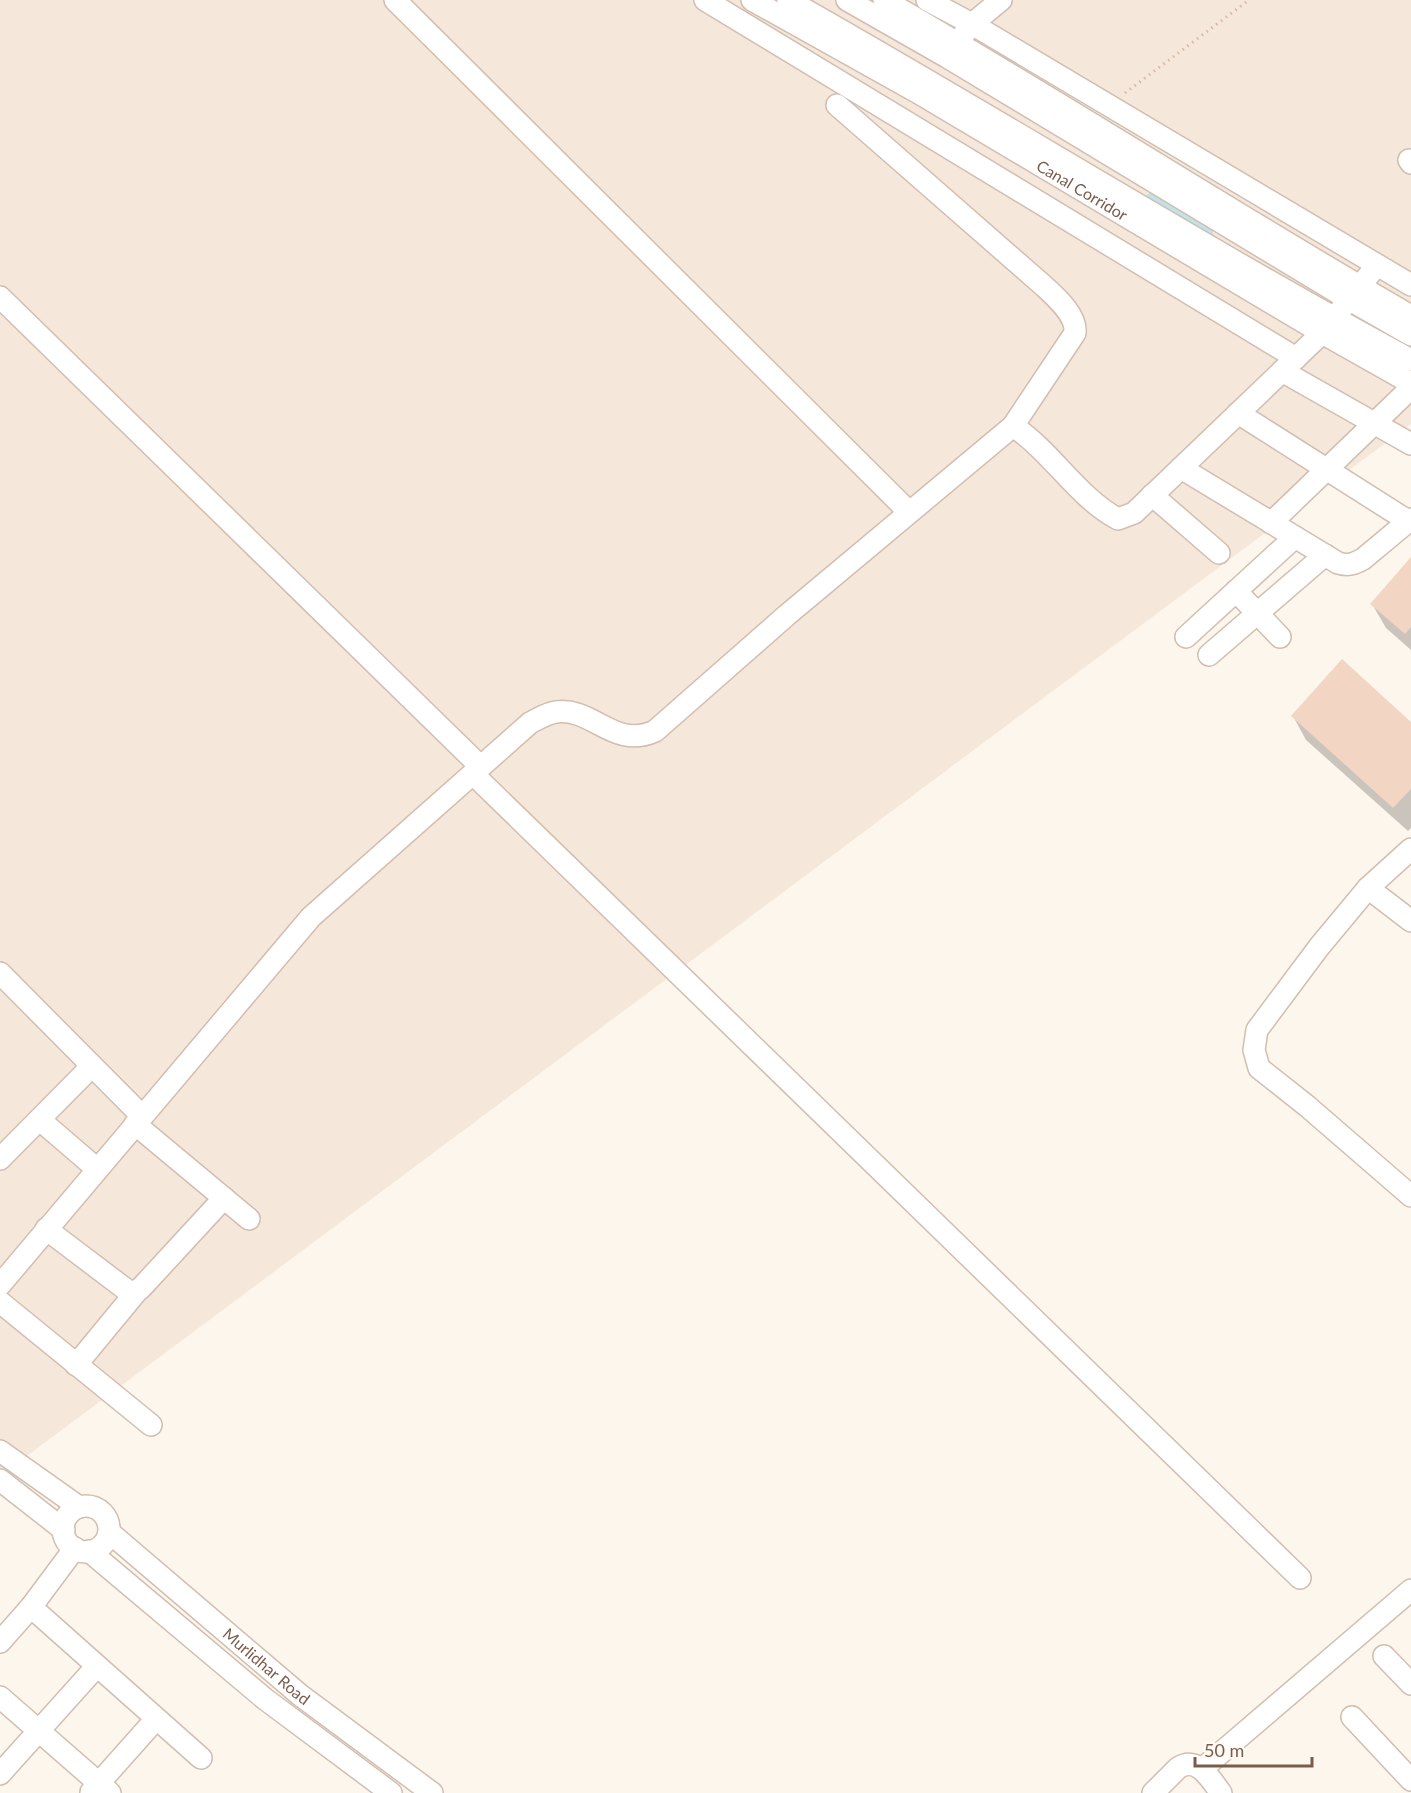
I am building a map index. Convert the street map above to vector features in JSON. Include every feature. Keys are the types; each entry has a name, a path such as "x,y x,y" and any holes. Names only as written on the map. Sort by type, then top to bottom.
{"street":[{"path":"395,0 909,512"},
{"path":"705,0 1289,364 1375,423 1411,444"},
{"path":"752,0 866,54 921,85 1327,325 1411,383"},
{"path":"788,0 866,54"},
{"path":"847,0 896,8 953,49 1100,130 1355,294 1411,335"},
{"path":"927,0 972,24 1411,285"},
{"path":"921,85 972,24 1001,0"},
{"path":"866,54 896,8"},
{"path":"0,1285 311,917 530,723 557,712 576,714 623,736 636,737 655,731 787,615 1013,426 1075,333 1075,324 1045,287 837,105"},
{"path":"1013,426 1043,449 1100,509 1118,519 1134,513 1289,364 1355,294 1377,265"},
{"path":"1355,294 1411,316"},
{"path":"0,297 476,770 1300,1578"},
{"path":"1327,325 1411,360"},
{"path":"1271,523 1411,388"},
{"path":"1181,468 1345,565 1356,564 1410,520 1238,413"},
{"path":"1152,495 1219,554"},
{"path":"1186,637 1295,537"},
{"path":"1209,655 1325,555"},
{"path":"1236,591 1280,636"},
{"path":"1411,849 1368,888 1319,947 1257,1030 1254,1050 1258,1068 1307,1106 1411,1196"},
{"path":"1368,888 1411,921"},
{"path":"0,973 92,1066 139,1120 249,1219"},
{"path":"0,1159 92,1066"},
{"path":"40,1120 97,1169"},
{"path":"76,1365 137,1291 224,1198"},
{"path":"46,1229 128,1291 137,1291"},
{"path":"0,1302 151,1425"},
{"path":"0,1451 79,1507 101,1511 106,1517 109,1532 102,1545 82,1550 0,1642"},
{"path":"0,1480 64,1530"},
{"path":"79,1507 67,1516 64,1530 65,1538 82,1550"},
{"name":"Murlidhar Road","path":"109,1532 300,1695 432,1793"},
{"name":"Murlidhar Road","path":"82,1550 265,1698 391,1793"},
{"path":"1202,1769 1411,1590"},
{"path":"31,1607 201,1758"},
{"path":"1384,1656 1411,1684"},
{"path":"0,1774 97,1666"},
{"path":"0,1697 100,1790 156,1719"},
{"path":"1352,1717 1411,1780"},
{"path":"1153,1793 1183,1765 1192,1763 1202,1769 1221,1793"}],"path":[{"path":"1109,105 1248,0"}],"shaded area":[{"path":"0,0 1411,0 1411,424 0,1476"}],"building":[{"path":"1411,557 1411,627 1405,634 1370,604"},
{"path":"1342,659 1411,722 1411,789 1393,808 1291,716"}],"waterway":[{"path":"1152,201 1205,232"}]}
